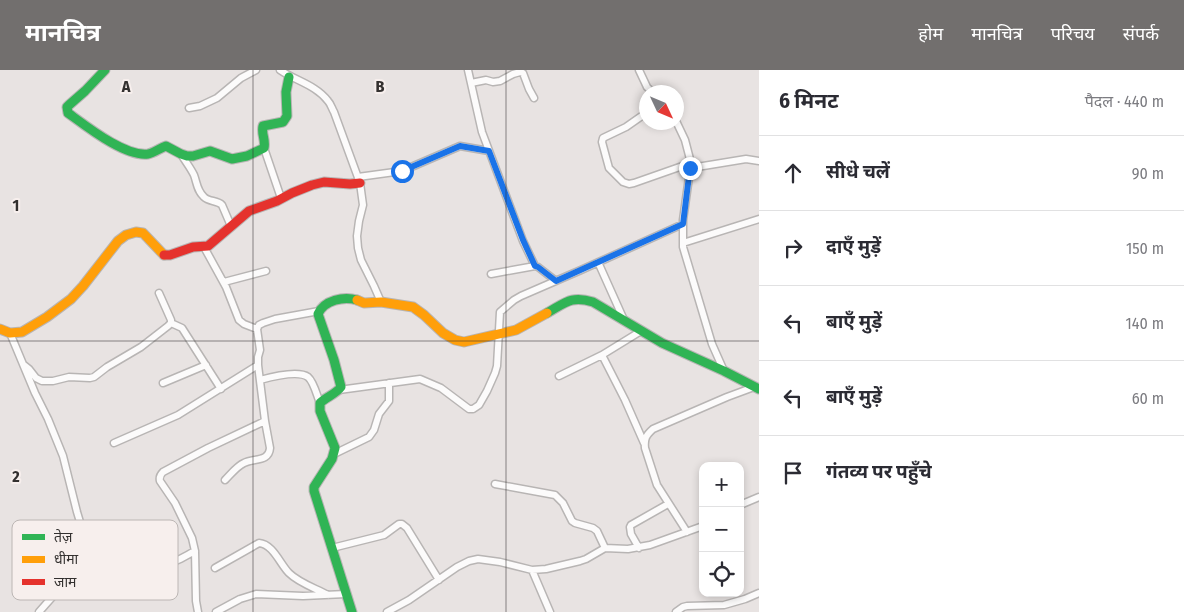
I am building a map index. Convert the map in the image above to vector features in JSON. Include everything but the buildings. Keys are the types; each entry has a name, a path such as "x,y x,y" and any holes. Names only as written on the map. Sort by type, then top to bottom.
{"street":[{"path":"105,70 84,92 74,98 67,108 68,113 115,144 128,150 147,154 166,146 189,156 211,151 234,159 253,155 264,148"},
{"path":"189,108 200,106 218,98 241,78 256,70"},
{"path":"280,70 289,77 318,91 328,101 342,132 359,180 363,205 357,236 358,248 361,260 381,302"},
{"path":"468,70 482,132 523,240 535,266 556,281"},
{"path":"639,70 646,85"},
{"path":"471,83 486,80 500,81 516,72 520,72 524,73 534,98"},
{"path":"282,198 264,148 262,128 263,126 282,122 286,116 286,92 289,77"},
{"path":"639,118 604,138 602,142 609,168 622,182 634,183 691,165 746,159 759,161"},
{"path":"680,130 685,140 691,165 683,224 683,242 686,259 712,344 724,372"},
{"path":"0,329 10,333 22,332 47,317 71,299 118,241 126,235 136,232 143,233 163,255 168,256 192,248 208,246 253,209 312,185 324,182 350,184 359,180 402,171 460,146 489,151"},
{"path":"181,154 190,168 202,195 206,199 222,205 232,226"},
{"path":"683,242 759,219"},
{"path":"320,403 324,398 339,390 420,379 441,388 465,407 473,409 482,401 495,373 497,366 499,315 502,309 521,296 683,224"},
{"path":"204,247 224,282 239,320 257,329"},
{"path":"598,262 624,321"},
{"path":"491,274 535,266"},
{"path":"224,282 266,271"},
{"path":"159,293 171,323"},
{"path":"225,480 243,463 268,455 270,448 258,365 260,350 257,329 259,325 276,319 319,311 324,305 343,298 364,303 381,302 413,308 418,310 443,333 455,340 464,342 516,330 569,300 583,299 593,302 662,343 756,388"},
{"path":"319,311 334,360 340,384 339,390"},
{"path":"23,365 36,378 42,381 53,381 69,377 94,377 141,347 171,323"},
{"path":"171,323 182,328 221,388"},
{"path":"559,376 602,355 641,331"},
{"path":"10,333 34,393 48,419 63,456 80,520"},
{"path":"602,355 644,443 657,485 687,532"},
{"path":"163,383 206,365"},
{"path":"114,443 178,415 258,365"},
{"path":"260,380 281,375 306,376 311,382 320,403 320,411 335,448 334,454 314,487 314,491 352,612"},
{"path":"334,454 366,439 372,434 379,414 390,401 389,383"},
{"path":"644,443 646,436 653,429 727,397 756,388"},
{"path":"198,612 195,550 192,538 175,503 160,481 160,474 208,448 265,421"},
{"path":"495,484 555,495 563,503 572,521 597,531 605,548"},
{"path":"744,503 759,497"},
{"path":"639,548 631,534 631,525 668,504"},
{"path":"332,548 384,535 399,524 402,524 407,528 439,580"},
{"path":"387,612 469,561 478,559 532,570 546,569 586,559 605,548 639,548 699,528"},
{"path":"215,568 259,543 263,543 291,575 328,595"},
{"path":"178,559 195,550"},
{"path":"532,570 550,612"},
{"path":"676,612 682,607 687,606 724,605 759,593"},
{"path":"216,612 240,599 256,594 303,596 346,594"},
{"path":"39,612 49,600"}],"traffic: fast":[{"path":"105,70 67,107 68,113 106,140 128,151 139,154 148,154 166,146 187,156 210,151 232,159 247,156 264,148 263,126 283,122 287,116 286,92 289,77"},
{"path":"547,313 568,301 579,299 593,302 662,343 759,389"},
{"path":"352,612 314,487 332,459 335,448 320,411 320,403 341,387 318,314 325,305 335,300 357,300"}],"traffic: slow":[{"path":"0,329 10,333 22,332 47,317 71,299 118,241 126,235 136,232 143,233 164,255"},
{"path":"357,300 364,303 381,302 413,307 443,333 455,340 464,342 516,330 547,313"}],"traffic: jam":[{"path":"164,255 170,255 193,247 208,246 249,211 312,185 324,182 360,183"}],"route":[{"path":"402,171 460,146 489,151 535,266 556,281 683,224 690,168"}]}
